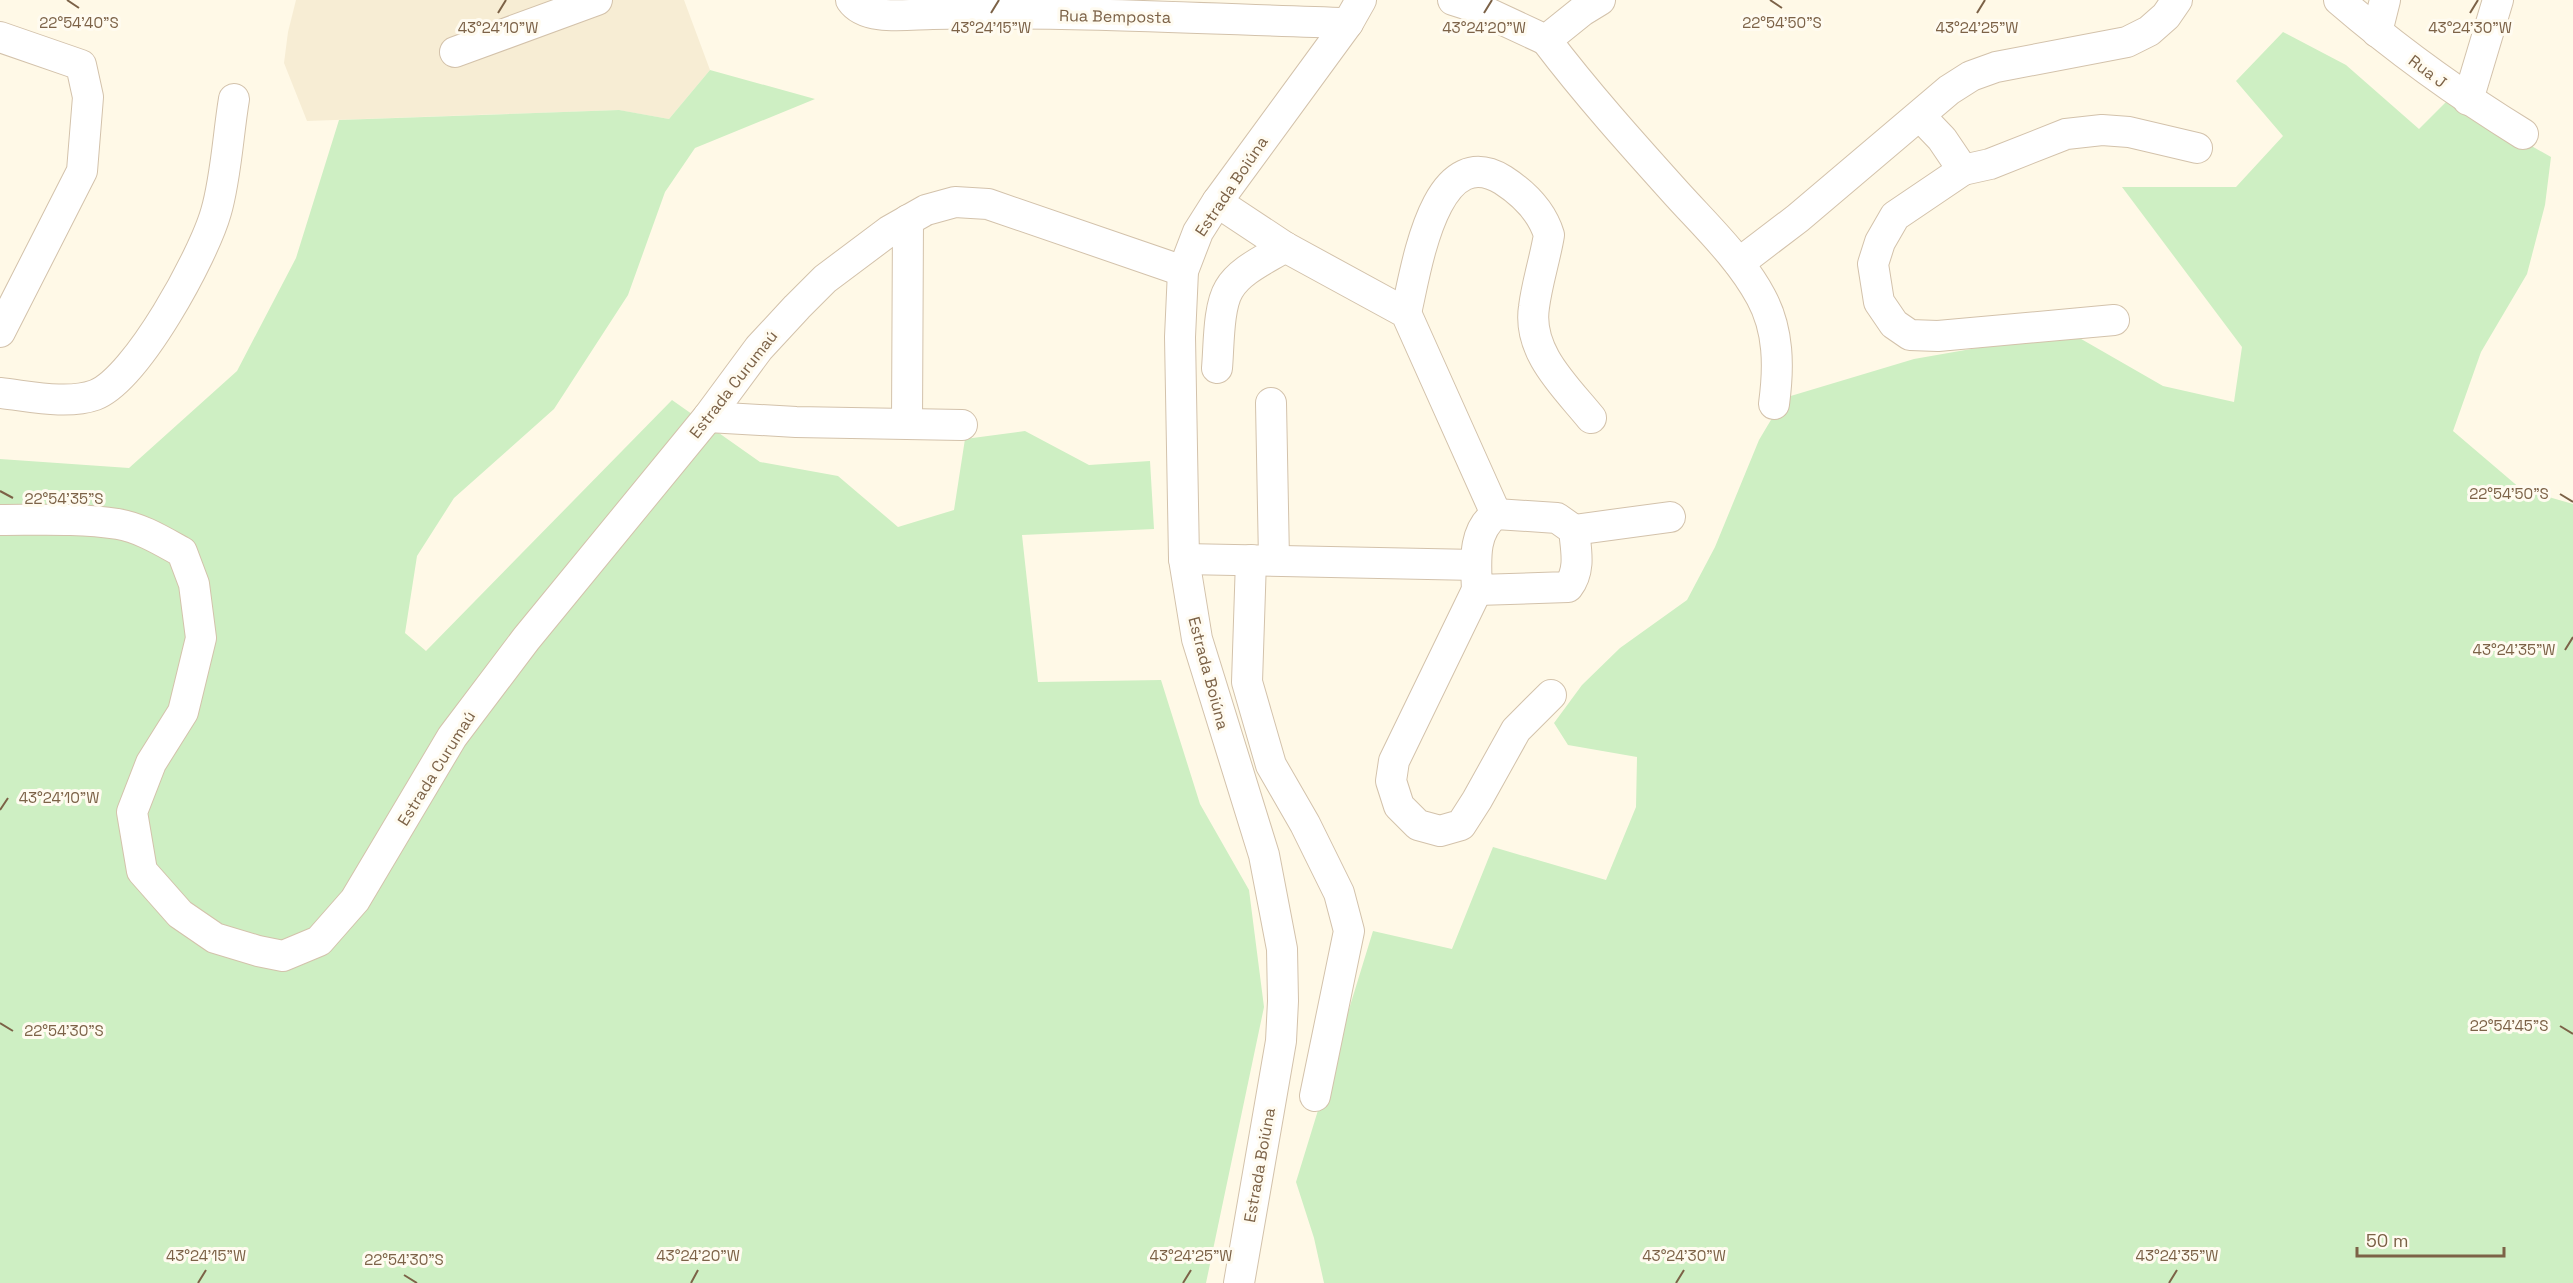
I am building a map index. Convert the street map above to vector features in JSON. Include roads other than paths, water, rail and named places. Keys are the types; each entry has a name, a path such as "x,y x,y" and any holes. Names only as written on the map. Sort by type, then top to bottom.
{"street":[{"path":"454,52 597,0"},
{"name":"Rua Bemposta","path":"851,0 855,6 870,13 891,15 1355,11"},
{"path":"1453,0 1475,7 1546,40 1589,97 1739,263 1762,298 1774,332 1778,373 1774,404"},
{"path":"1546,40 1582,11 1600,0"},
{"path":"1739,263 1798,218 1949,90 1971,75 1996,67 2127,42 2149,31 2166,16 2177,0"},
{"name":"Rua J","path":"2339,0 2377,32 2468,100 2523,134"},
{"path":"2377,32 2385,0"},
{"path":"2468,100 2498,0"},
{"name":"Estrada Boiúna","path":"1239,1283 1281,1041 1282,949 1259,838 1197,639 1184,559 1179,337 1182,271 1198,232 1217,202 1355,11"},
{"path":"0,37 81,65 88,97 82,171 0,332"},
{"path":"0,393 68,399 95,395 116,380 141,350 184,287 204,247 217,210 234,99"},
{"path":"1920,116 1942,139 1963,170"},
{"path":"2114,320 1938,336 1910,335 1894,324 1879,302 1874,264 1881,242 1894,216 1963,170 1990,164 2066,134 2102,130 2129,132 2198,148"},
{"path":"1406,314 1422,245 1436,203 1457,177 1473,173 1494,175 1521,191 1546,225 1549,236 1533,310 1537,343 1548,364 1591,418"},
{"name":"Estrada Curumaú","path":"0,520 67,520 119,524 154,536 182,552 194,584 201,638 183,712 151,763 132,812 142,872 180,914 215,938 283,956 319,941 355,900 452,737 526,639 708,417 759,348 825,279 889,231 926,210 955,202 988,204 1182,271"},
{"path":"1217,202 1285,247 1406,314 1496,514"},
{"path":"907,423 908,220"},
{"path":"1217,368 1223,302 1229,289 1242,275 1285,247"},
{"path":"1271,403 1262,560 1247,682 1271,765 1305,824 1338,893 1349,931 1315,1096"},
{"path":"708,417 796,422 962,425"},
{"path":"1551,695 1516,730 1478,800 1461,825 1440,831 1418,825 1399,806 1391,781 1394,761 1477,578 1478,540 1484,524 1496,514 1557,518 1574,530 1670,517"},
{"path":"1184,559 1262,560 1568,587 1575,578 1577,569 1574,530"},
{"path":"1259,838 1305,824"}]}
